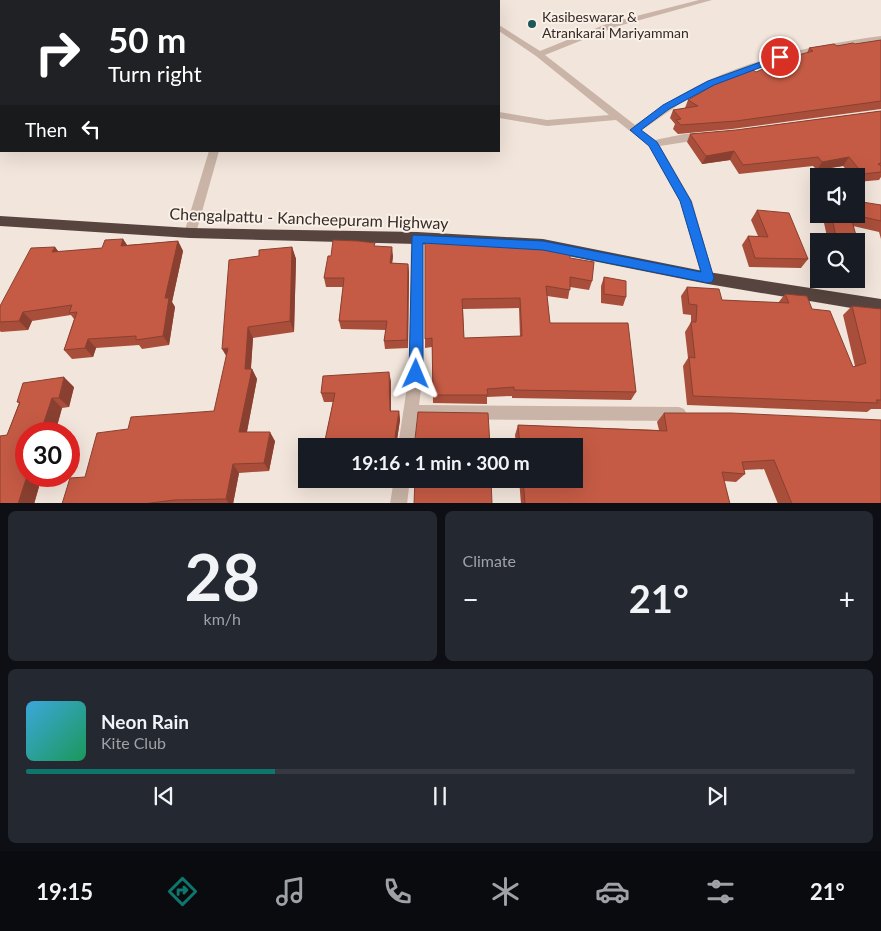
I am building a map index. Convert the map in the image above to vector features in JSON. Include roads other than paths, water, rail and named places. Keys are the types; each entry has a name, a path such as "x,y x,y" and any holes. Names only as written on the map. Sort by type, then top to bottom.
{"highway":[{"name":"Chengalpattu - Kancheepuram Highway","path":"0,221 190,233 417,238 543,246 708,278 881,306"}],"street":[{"path":"539,54 612,25 708,0"},
{"path":"500,28 539,54 653,144 686,201 708,278"},
{"path":"634,130 666,107 720,80 780,57 881,38"},
{"path":"500,115 547,123 618,117"},
{"path":"653,144 689,136 715,135"},
{"path":"190,233 214,152"},
{"path":"407,438 416,374 417,238"},
{"path":"411,412 694,414"},
{"path":"398,503 401,488"}],"place":[{"name":"Kasibeswarar & Atrankarai Mariyamman","path":"532,24"}]}
